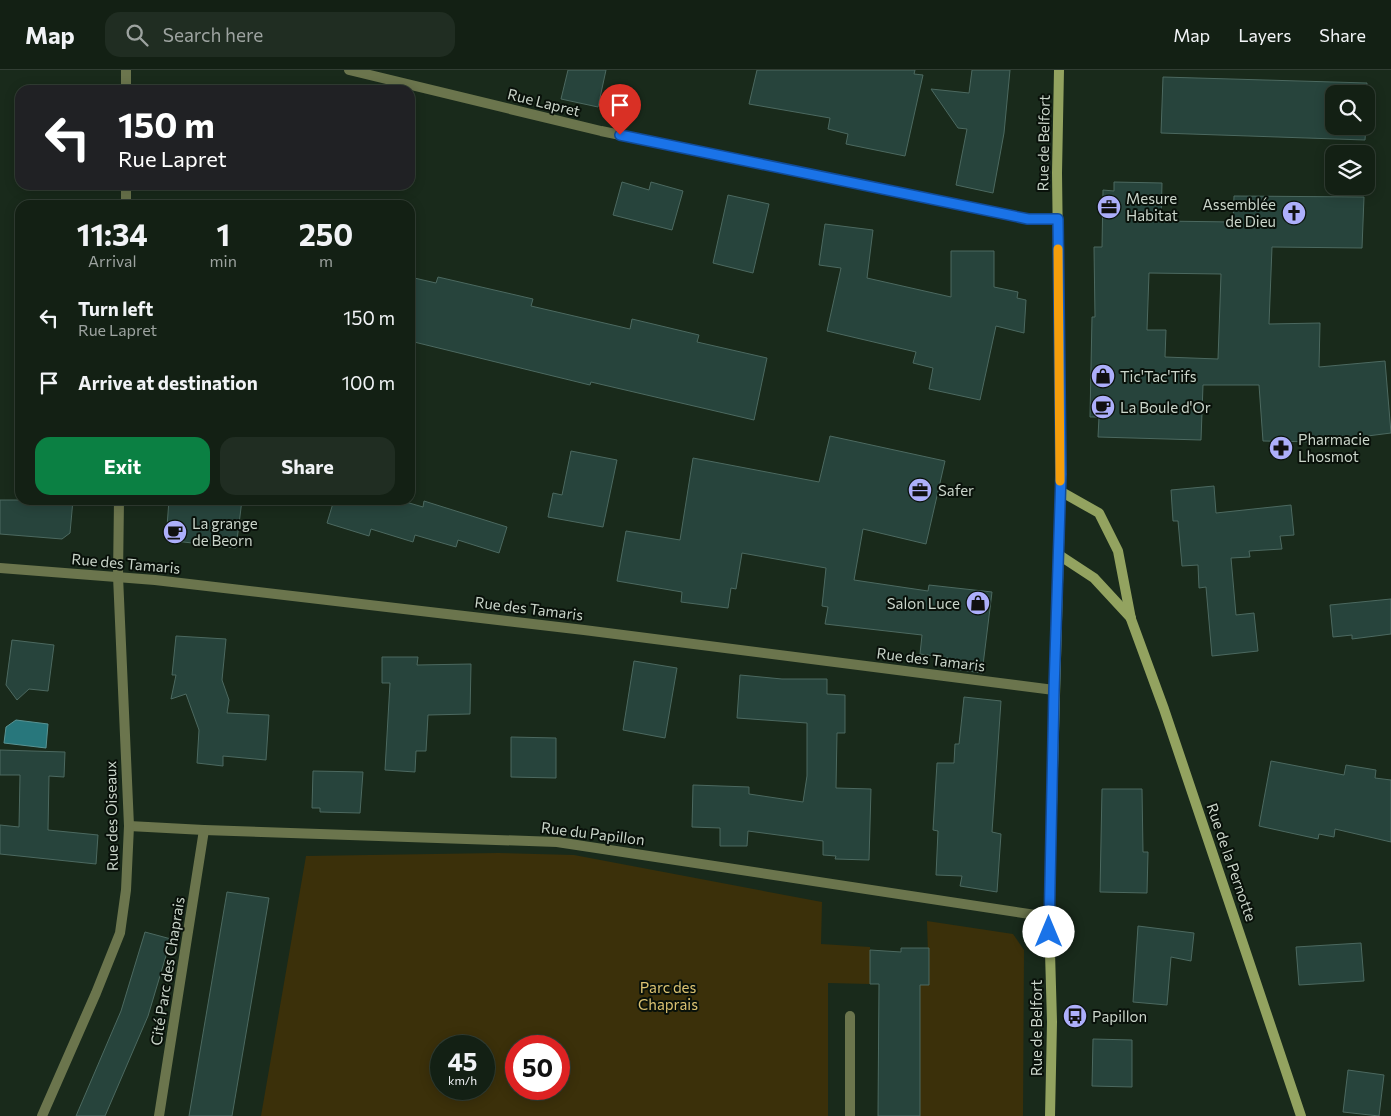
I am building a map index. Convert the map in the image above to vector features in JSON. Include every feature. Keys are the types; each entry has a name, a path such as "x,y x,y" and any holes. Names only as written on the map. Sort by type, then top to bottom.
{"main road":[{"name":"Rue de Belfort","path":"1050,1116 1052,1022 1049,917 1060,491 1059,70"},
{"name":"Rue de la Pernotte","path":"1060,491 1099,513 1118,552 1131,619 1164,709 1301,1116"},
{"name":"Rue de la Pernotte","path":"1059,555 1094,578 1131,619"}],"street":[{"path":"126,70 126,85"},
{"name":"Rue Lapret","path":"349,70 411,85"},
{"name":"Rue Lapret","path":"415,86 601,131 1028,219 1058,219"},
{"name":"Rue des Oiseaux","path":"42,1116 120,933 126,890 129,826 118,576 119,505"},
{"name":"Rue des Tamaris","path":"0,568 118,576 584,630 1054,690"},
{"name":"Rue du Papillon","path":"129,826 557,842 1049,917"},
{"name":"Cité Parc des Chaprais","path":"159,1116 204,830"},
{"path":"850,1016 850,1116"}],"green space":[{"name":"Parc des Chaprais","path":"498,853 574,855 822,902 821,944 870,947 870,984 828,983 828,1116 261,1116 306,856"},
{"path":"927,921 1013,934 1024,950 1023,1116 920,1116 920,985 929,984"}],"water":[{"path":"16,720 48,724 46,748 4,743 6,727"}],"building":[{"path":"568,70 606,70 598,107 561,99"},
{"path":"757,70 915,70 914,74 923,75 905,156 846,144 848,134 828,129 830,118 749,104"},
{"path":"972,70 1010,70 1004,133 993,193 956,185 967,129 958,128 931,89 969,93"},
{"path":"1163,77 1367,83 1367,85 1325,85 1325,135 1365,135 1365,140 1161,133"},
{"path":"622,182 649,190 651,182 683,191 672,230 613,215"},
{"path":"1114,182 1162,183 1161,221 1233,222 1234,196 1364,197 1362,248 1272,247 1269,324 1320,323 1319,367 1385,361 1391,433 1320,442 1263,441 1259,385 1203,385 1201,440 1098,437 1099,417 1090,417 1092,317 1095,317 1094,247 1102,247 1103,190 1114,191","holes":["1149,273 1221,274 1218,359 1165,357 1166,330 1147,330"]},
{"path":"728,195 769,204 753,273 713,263"},
{"path":"825,224 873,230 867,278 951,297 951,251 994,251 994,287 1018,292 1017,298 1026,300 1024,333 996,326 980,400 929,389 933,368 913,363 916,352 827,331 841,268 819,265"},
{"path":"438,277 533,299 531,306 630,329 632,319 699,335 697,342 767,358 754,420 591,382 590,385 415,342 415,278 436,283"},
{"path":"830,436 945,461 926,544 863,529 854,580 928,591 929,585 992,592 982,673 947,668 948,658 920,654 922,635 825,624 828,607 822,606 826,568 742,553 736,589 731,588 728,608 681,602 682,592 617,581 626,531 680,540 693,458 819,482"},
{"path":"571,451 617,460 603,527 548,517 553,493 562,495"},
{"path":"1214,486 1216,513 1291,505 1294,535 1280,536 1282,549 1249,551 1250,557 1231,558 1236,615 1254,613 1258,651 1212,656 1206,587 1199,588 1198,565 1182,566 1178,521 1173,521 1171,490"},
{"path":"0,500 15,500 15,505 73,505 70,533 62,539 0,534"},
{"path":"424,501 507,527 499,553 458,540 456,547 415,535 413,542 371,529 369,536 327,523 332,505 415,505 423,507"},
{"path":"169,505 241,505 236,548 166,540"},
{"path":"1391,599 1391,634 1352,639 1352,635 1333,637 1330,605"},
{"path":"176,636 226,639 222,680 229,700 227,713 269,715 266,760 223,756 223,766 197,763 199,730 186,694 171,699 176,675 172,675"},
{"path":"12,640 54,645 48,691 29,689 17,700 6,685"},
{"path":"382,657 418,657 417,665 471,664 470,714 428,715 426,751 416,751 415,772 385,770 390,683 382,683"},
{"path":"634,661 677,668 665,738 623,730"},
{"path":"740,675 782,679 827,679 827,694 845,695 845,733 837,733 836,788 871,789 869,860 835,859 836,856 823,855 823,841 748,831 747,846 720,846 720,828 692,827 693,785 749,787 749,794 803,802 807,776 807,723 737,718"},
{"path":"964,697 1001,701 992,832 1001,834 997,892 960,886 962,876 936,875 938,831 933,830 937,763 954,763 955,744 959,744"},
{"path":"511,737 556,738 556,778 511,777"},
{"path":"0,750 65,752 64,777 49,776 48,830 98,835 96,864 0,854 0,825 19,827 20,775 0,775"},
{"path":"1271,761 1344,775 1346,765 1376,770 1375,778 1391,780 1391,842 1335,829 1334,837 1319,834 1318,839 1259,826"},
{"path":"313,771 363,772 360,813 320,812 320,808 312,808"},
{"path":"1102,789 1142,789 1143,852 1148,852 1147,893 1100,892"},
{"path":"227,892 269,898 232,1116 189,1116"},
{"path":"1138,926 1194,933 1191,961 1171,957 1167,1005 1133,1002"},
{"path":"145,932 171,939 148,1016 105,1116 76,1116 121,1011"},
{"path":"1361,943 1364,981 1299,985 1296,947"},
{"path":"901,948 929,948 929,985 920,985 920,1116 878,1116 879,984 870,984 870,950 901,952"},
{"path":"1093,1039 1132,1040 1132,1087 1092,1086"},
{"path":"1348,1070 1384,1075 1379,1116 1343,1112"}],"slow traffic":[{"path":"1058,249 1060,481"}],"place":[{"name":"Mesure Habitat","path":"1109,207"},
{"name":"Assemblée de Dieu","path":"1294,213"},
{"name":"Tic'Tac'Tifs","path":"1103,376"},
{"name":"La Boule d'Or","path":"1103,407"},
{"name":"Pharmacie Lhosmot","path":"1281,448"},
{"name":"Safer","path":"920,490"},
{"name":"La grange de Beorn","path":"175,532"},
{"name":"Salon Luce","path":"978,603"},
{"name":"Papillon","path":"1075,1016"}],"route":[{"path":"620,135 1028,219 1058,219 1061,474 1049,932"}]}
